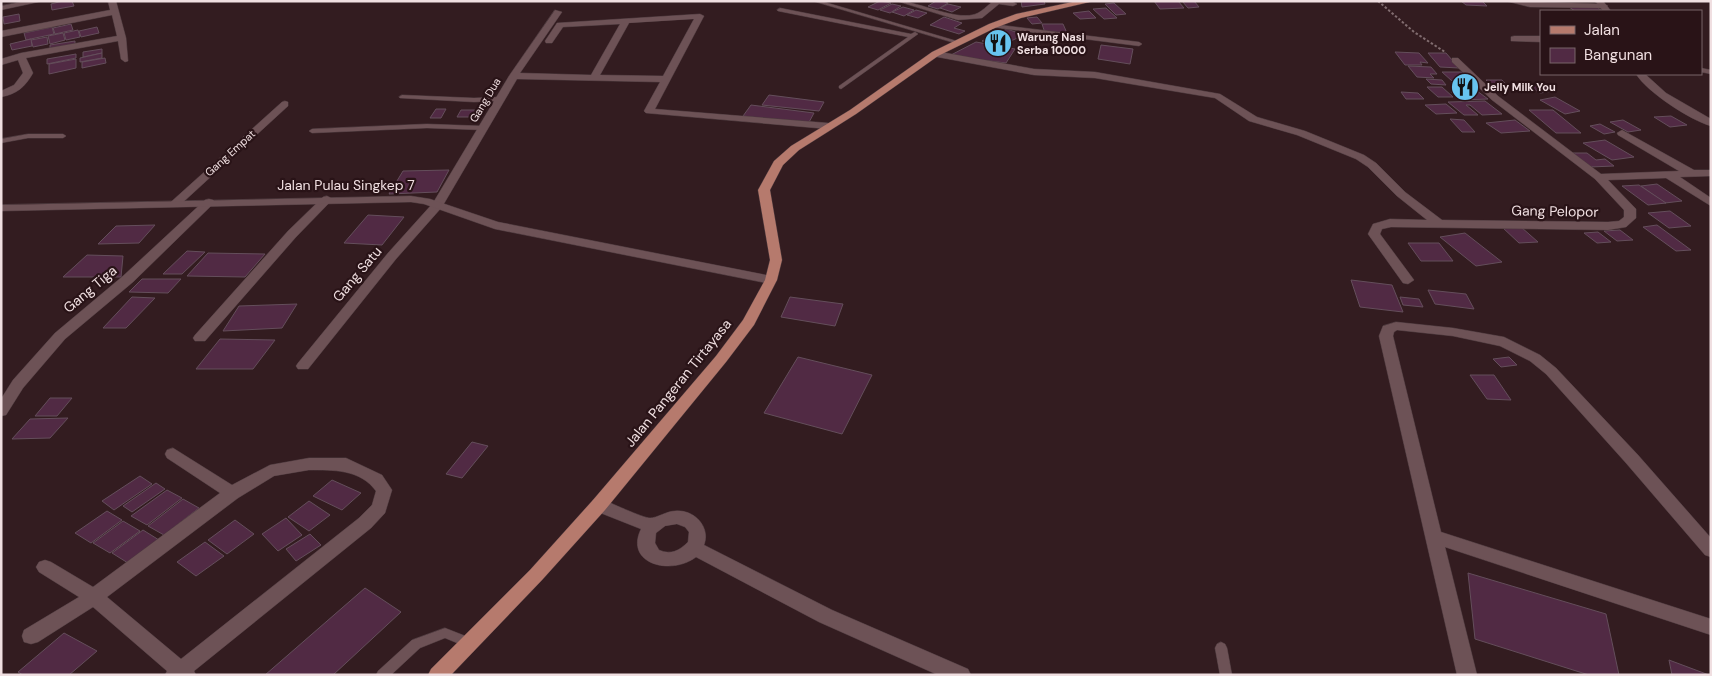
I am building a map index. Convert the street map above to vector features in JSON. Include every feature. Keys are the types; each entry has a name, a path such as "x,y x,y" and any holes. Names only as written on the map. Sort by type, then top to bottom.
{"main road":[{"name":"Jalan Pangeran Tirtayasa","path":"438,675 536,575 599,505 721,359 749,322 771,280 776,260 764,190 778,163 828,126 853,112 935,54 992,26 1014,10 1090,1"}],"street":[{"path":"1,8 39,1"},
{"path":"112,1 122,38 125,59"},
{"path":"901,1 958,18 979,16 997,2"},
{"path":"1510,1 1530,5 1604,6"},
{"path":"997,2 1014,10"},
{"path":"997,2 1014,10"},
{"path":"1,34 114,12"},
{"name":"Gang Dua","path":"438,205 514,76 558,12"},
{"path":"525,76 560,25 700,16 648,111 828,126"},
{"path":"594,78 626,21"},
{"path":"1,62 21,56 122,38"},
{"path":"1514,39 1540,38"},
{"path":"935,54 1034,72 1122,79 1217,96 1252,119 1301,133 1360,157 1372,165 1405,198 1440,224"},
{"path":"1,94 17,88 24,82 28,73 21,56"},
{"path":"1455,60 1495,98 1599,178 1711,173"},
{"path":"1641,75 1649,84 1663,94 1711,122"},
{"path":"514,76 666,79"},
{"name":"Gang Empat","path":"176,203 285,104"},
{"path":"1622,133 1692,174"},
{"path":"1667,174 1711,203"},
{"name":"Gang Pelopor","path":"1408,280 1374,234 1377,227 1390,223 1608,226 1622,224 1630,218 1630,209 1599,178"},
{"path":"200,338 292,234 327,199"},
{"name":"Jalan Pulau Singkep 7","path":"1,208 327,199 411,199 438,205 495,225 771,280"},
{"name":"Gang Tiga","path":"1,411 18,384 60,336 128,279 209,202"},
{"name":"Gang Satu","path":"303,366 392,256 438,205"},
{"path":"1467,675 1386,336 1388,329 1396,326 1453,332 1504,342 1535,358 1550,371 1632,458 1711,550"},
{"path":"173,454 232,494"},
{"path":"31,636 94,597 232,494 270,471 309,464 346,464 376,479 384,490 380,508 365,523 180,673 94,597 46,567"},
{"path":"599,505 652,526"},
{"path":"668,518 688,519 695,524 699,532 699,540 694,548 687,555 677,559 666,560 656,558 649,552 646,544 647,536 652,526 668,518"},
{"path":"1433,536 1711,627"},
{"path":"694,548 806,607 904,652 961,675"}],"lane":[{"path":"815,1 957,42"},
{"path":"780,10 912,36"},
{"path":"992,26 1139,44"},
{"path":"841,87 919,31"},
{"path":"402,97 474,100 500,99"},
{"path":"312,131 427,126 482,128"},
{"path":"1,141 28,136 63,136"},
{"path":"382,675 416,644 445,633 469,643"},
{"path":"1221,648 1226,675"}],"path":[{"path":"1378,1 1414,32 1455,60"}],"building":[{"path":"72,1 74,6 52,10 51,4"},
{"path":"880,1 891,3 878,10 868,7"},
{"path":"936,1 948,3 938,9 928,6"},
{"path":"1021,1 1044,1 1045,4 1022,7"},
{"path":"1154,1 1178,1 1184,8 1160,9"},
{"path":"1182,1 1194,1 1199,7 1188,8"},
{"path":"1461,1 1482,1 1487,6 1466,5"},
{"path":"1114,3 1126,14 1116,15 1105,4"},
{"path":"892,4 901,6 890,13 880,10"},
{"path":"948,4 961,7 952,12 940,8"},
{"path":"903,7 914,10 904,16 892,12"},
{"path":"1569,7 1597,7 1601,10 1574,10"},
{"path":"1106,8 1117,18 1104,19 1093,9"},
{"path":"916,10 927,13 918,18 907,15"},
{"path":"1089,11 1096,18 1080,19 1073,13"},
{"path":"19,14 20,21 4,24 3,17"},
{"path":"944,17 962,23 954,28 965,31 959,34 930,25"},
{"path":"1037,17 1042,23 1032,24 1027,18"},
{"path":"71,24 73,30 55,34 53,28"},
{"path":"1042,24 1063,24 1067,33 1045,33"},
{"path":"52,27 54,34 26,40 24,33"},
{"path":"97,27 99,33 81,37 79,31"},
{"path":"1007,29 1024,35 1002,45 982,41"},
{"path":"78,30 80,37 66,40 64,33"},
{"path":"63,33 65,40 50,44 48,36"},
{"path":"47,37 48,44 33,47 31,40"},
{"path":"31,39 32,46 12,50 10,44"},
{"path":"75,41 75,46 50,51 50,45"},
{"path":"976,42 1015,49 1006,63 949,56"},
{"path":"1101,45 1133,49 1130,64 1098,59"},
{"path":"102,49 102,53 83,57 83,52"},
{"path":"1395,52 1419,53 1428,63 1420,62 1422,65 1405,65"},
{"path":"102,53 102,58 80,62 80,58"},
{"path":"1428,53 1446,53 1459,68 1440,67"},
{"path":"76,54 76,58 47,64 47,59"},
{"path":"105,58 106,63 82,68 82,62"},
{"path":"76,59 76,68 49,74 49,64"},
{"path":"1408,66 1431,67 1437,74 1430,74 1434,78 1417,77"},
{"path":"1442,72 1465,72 1474,81 1452,81"},
{"path":"1426,79 1442,80 1446,85 1431,84"},
{"path":"1486,80 1502,80 1509,87 1493,87"},
{"path":"1453,82 1469,82 1478,91 1462,91"},
{"path":"1541,84 1554,91 1540,93 1528,85"},
{"path":"1427,87 1442,87 1453,97 1438,97"},
{"path":"1477,91 1488,99 1461,100 1451,92"},
{"path":"1401,92 1418,93 1424,99 1406,99"},
{"path":"769,95 824,102 819,111 762,105"},
{"path":"1555,97 1580,111 1565,114 1540,100"},
{"path":"1485,101 1502,114 1482,115 1470,105 1466,105 1478,115 1464,115 1448,102"},
{"path":"1446,104 1457,113 1436,114 1425,105"},
{"path":"751,105 814,113 808,124 743,116"},
{"path":"436,109 446,109 441,118 430,118"},
{"path":"461,110 477,110 473,117 457,117"},
{"path":"1529,110 1553,110 1581,133 1556,133"},
{"path":"1671,116 1687,125 1670,127 1654,117"},
{"path":"1450,119 1464,120 1475,132 1462,132"},
{"path":"1515,120 1530,131 1501,133 1486,123"},
{"path":"1623,120 1641,130 1628,132 1610,122"},
{"path":"1600,124 1615,132 1604,134 1590,126"},
{"path":"1605,140 1634,157 1612,160 1583,143"},
{"path":"1571,153 1587,153 1596,160 1605,159 1614,166 1590,167"},
{"path":"449,170 437,192 389,194 403,171"},
{"path":"1657,184 1682,201 1665,203 1641,186"},
{"path":"1639,185 1666,203 1648,205 1622,186"},
{"path":"1670,211 1691,226 1669,228 1648,213"},
{"path":"368,215 404,217 382,245 344,243"},
{"path":"155,225 139,243 98,244 116,226"},
{"path":"1657,225 1691,250 1676,251 1643,227"},
{"path":"1502,227 1521,227 1538,242 1519,243"},
{"path":"1620,230 1633,240 1617,241 1604,231"},
{"path":"1598,232 1611,242 1597,243 1584,233"},
{"path":"1465,233 1502,262 1476,266 1440,237"},
{"path":"1408,243 1439,243 1453,261 1421,261"},
{"path":"187,251 205,252 182,274 163,274"},
{"path":"208,253 265,254 245,277 187,276"},
{"path":"87,255 123,256 121,277 63,277"},
{"path":"142,279 181,279 168,293 129,292"},
{"path":"1351,280 1392,285 1403,312 1360,307"},
{"path":"1428,290 1466,294 1474,309 1435,304"},
{"path":"132,297 155,298 126,328 103,328"},
{"path":"790,297 843,304 835,326 781,317"},
{"path":"1400,297 1419,299 1423,307 1403,305"},
{"path":"297,304 282,328 223,331 239,306"},
{"path":"220,339 275,340 253,369 196,369"},
{"path":"798,357 872,375 842,434 764,413"},
{"path":"1509,357 1517,365 1501,367 1493,359"},
{"path":"1470,375 1494,375 1511,400 1487,399"},
{"path":"50,398 72,398 57,416 35,416"},
{"path":"68,418 50,438 12,439 30,419"},
{"path":"472,442 488,446 462,478 446,474"},
{"path":"140,476 152,484 114,510 102,501"},
{"path":"332,480 361,493 342,510 313,496"},
{"path":"156,483 165,489 132,512 123,506"},
{"path":"167,490 182,498 147,525 131,516"},
{"path":"183,499 199,508 164,535 148,526"},
{"path":"309,501 330,515 309,531 288,517"},
{"path":"107,511 122,520 91,543 75,533"},
{"path":"286,518 302,535 278,551 262,534"},
{"path":"235,520 254,534 227,554 208,540"},
{"path":"123,521 140,531 110,553 93,543"},
{"path":"143,530 159,540 128,563 112,553"},
{"path":"310,534 321,545 296,561 286,549"},
{"path":"205,542 224,556 196,576 177,562"},
{"path":"1468,573 1606,614 1619,675 1589,675 1475,639"},
{"path":"365,588 401,612 333,675 265,675"},
{"path":"64,633 97,651 69,675 23,675 18,672"},
{"path":"1669,660 1709,675 1672,675"}],"place":[{"name":"Warung Nasi Serba 10000","path":"998,43"},
{"name":"Jelly Milk You","path":"1465,87"}]}
